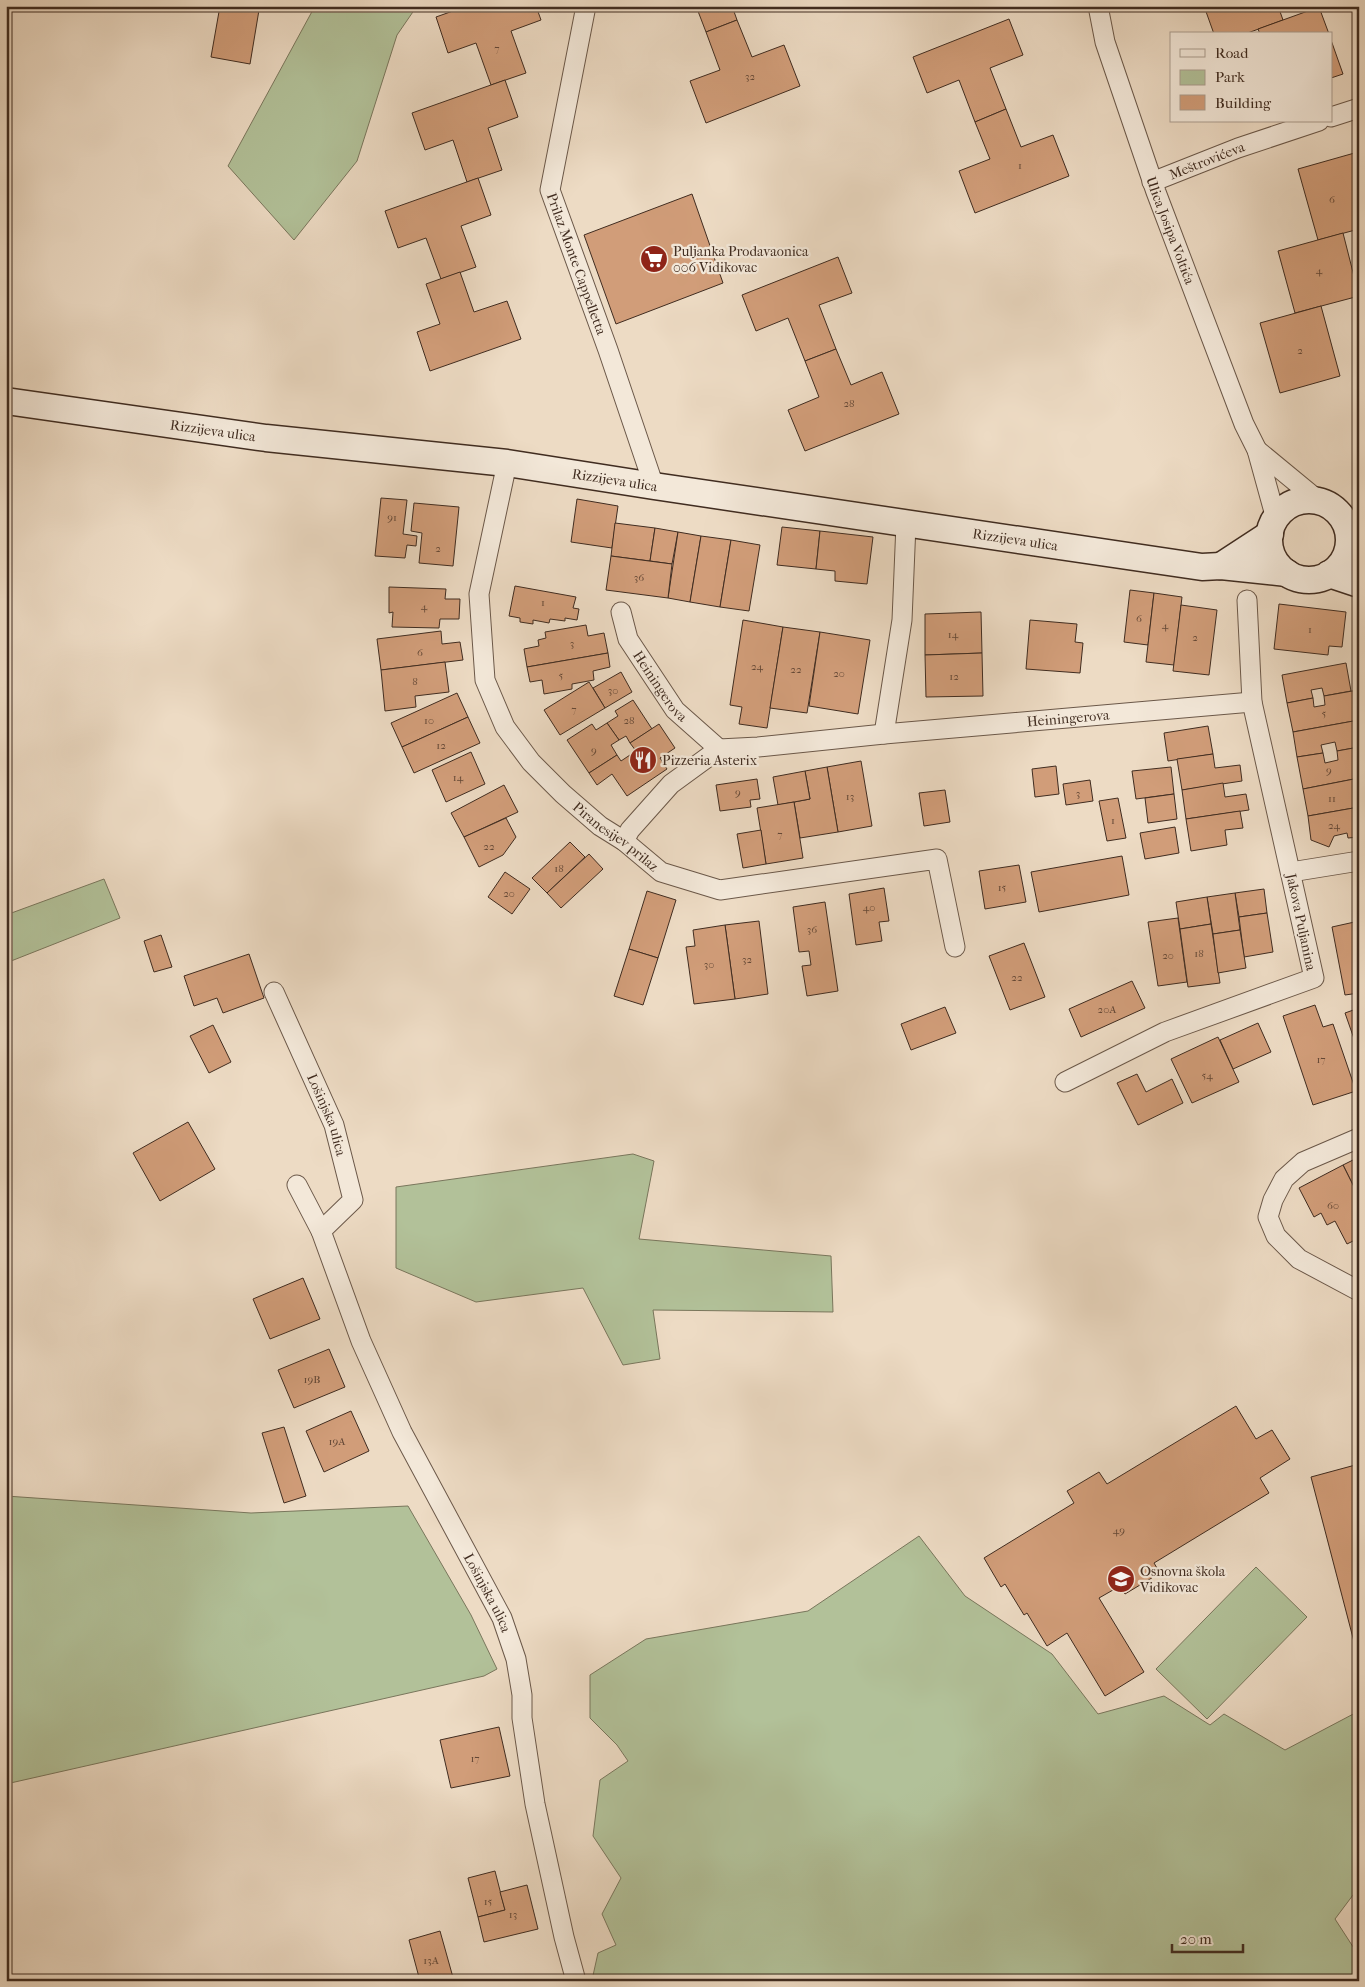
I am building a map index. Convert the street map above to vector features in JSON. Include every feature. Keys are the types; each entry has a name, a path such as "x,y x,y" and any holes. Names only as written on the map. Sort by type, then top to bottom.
{"street":[{"name":"Prilaz Monte Cappelletta","path":"586,6 550,190 608,350 654,486"},
{"name":"Ulica Josipa Voltića","path":"1098,6 1106,42 1152,182 1244,424 1257,450 1273,526"},
{"path":"1332,117 1359,108"},
{"name":"Meštrovićeva","path":"1152,182 1238,148 1316,122"},
{"name":"Rizzijeva ulica","path":"6,401 266,438 507,463 1202,567 1222,566 1287,573"},
{"name":"Ulica Josipa Voltića","path":"1257,450 1319,501"},
{"name":"Piranesijev prilaz","path":"507,463 479,594 485,680 505,727 531,762 563,794 600,826 624,841 661,872 720,890 937,859 955,947"},
{"path":"1222,566 1273,526 1284,510 1294,503 1306,500 1319,501 1334,509 1345,522 1354,548 1340,566 1329,574 1308,580 1297,578 1287,573 1278,565 1273,556 1270,545 1273,526"},
{"path":"884,734 902,620 906,524"},
{"path":"1329,574 1359,584"},
{"name":"Jakova Puljanina","path":"1065,1082 1165,1032 1314,978 1252,702 1247,600"},
{"name":"Heiningerova","path":"621,612 628,639 675,710 718,749 758,747 884,734 1252,702"},
{"path":"624,841 630,830 671,784 718,749"},
{"path":"1290,872 1359,861"},
{"name":"Lošinjska ulica","path":"274,992 334,1125 353,1200 321,1231"},
{"path":"1359,1138 1303,1162 1284,1179 1273,1200 1268,1217 1276,1236 1300,1259 1359,1291"},
{"name":"Lošinjska ulica","path":"297,1185 321,1231 361,1341 402,1432 502,1618 516,1659 522,1695 522,1718 535,1804 576,1981"}],"green space":[{"path":"315,6 417,6 397,35 357,161 294,240 228,166"},
{"path":"104,879 120,918 6,963 6,915"},
{"path":"633,1154 654,1161 639,1239 831,1256 833,1312 653,1310 660,1359 623,1365 583,1288 476,1302 396,1268 396,1187"},
{"path":"6,1496 251,1513 408,1506 471,1615 497,1669 484,1676 6,1784"},
{"path":"919,1536 965,1596 1052,1654 1098,1714 1164,1696 1210,1725 1224,1714 1285,1750 1359,1711 1359,1894 1356,1891 1335,1919 1359,1956 1359,1981 592,1980 598,1953 616,1945 602,1914 621,1878 593,1836 600,1780 628,1761 617,1745 590,1718 590,1675 646,1639 808,1611"},
{"path":"1256,1567 1307,1617 1207,1719 1156,1669"}],"building":[{"path":"220,6 237,6 259,10 250,64 211,57"},
{"path":"467,6 536,6 541,20 511,31 526,73 491,85 476,43 448,53 436,17"},
{"path":"696,6 732,6 737,20 706,32"},
{"path":"1204,6 1278,6 1283,20 1250,32 1213,32"},
{"path":"1319,7 1328,32 1259,32 1258,29"},
{"path":"1009,19 1023,55 990,68 1006,109 975,122 959,80 927,93 913,57"},
{"path":"737,20 752,57 784,45 800,86 706,123 690,81 720,70 706,32"},
{"path":"1332,43 1343,74 1332,78"},
{"path":"505,80 518,117 488,128 502,170 467,182 453,140 425,150 412,113"},
{"path":"1006,109 1021,147 1053,135 1069,176 975,213 959,171 990,159 975,122"},
{"path":"1358,152 1359,229 1318,240 1298,169"},
{"path":"478,178 491,215 461,226 476,267 441,279 426,238 398,248 385,211"},
{"name":"Puljanka Prodavaonica 006 Vidikovac","path":"692,194 723,283 616,324 584,235"},
{"path":"1343,233 1359,296 1295,313 1278,251"},
{"path":"838,257 852,293 819,305 836,349 805,361 788,318 756,331 742,295"},
{"path":"460,272 474,312 507,301 521,339 430,371 417,332 440,324 426,284"},
{"path":"1321,306 1340,376 1280,393 1260,323"},
{"path":"836,349 851,385 882,372 899,414 805,451 788,410 819,397 805,361"},
{"path":"381,498 407,500 403,534 417,536 416,546 407,545 405,558 375,556"},
{"path":"577,499 618,506 612,548 571,542"},
{"path":"414,503 459,507 453,566 419,563 422,533 411,531"},
{"path":"615,523 655,528 650,561 611,556"},
{"path":"782,527 820,531 816,569 777,565"},
{"path":"655,528 678,532 672,564 650,561"},
{"path":"820,531 873,537 867,584 835,581 835,571 816,569"},
{"path":"678,532 701,536 690,602 668,598"},
{"path":"701,536 731,540 720,607 690,602"},
{"path":"731,540 760,545 749,611 720,607"},
{"path":"611,556 672,564 668,598 606,590"},
{"path":"515,586 576,597 573,608 579,609 577,620 565,618 565,621 550,619 549,623 533,620 533,624 520,622 520,618 509,616"},
{"path":"389,587 446,589 445,599 460,599 459,619 440,619 439,628 392,627 393,612 389,613"},
{"path":"1130,590 1154,593 1148,645 1124,642"},
{"path":"1154,593 1182,597 1174,665 1146,662"},
{"path":"1279,604 1346,612 1342,647 1329,646 1328,655 1274,649"},
{"path":"1181,605 1217,610 1209,675 1173,671"},
{"path":"981,612 982,653 925,655 925,614"},
{"path":"743,620 783,627 767,728 739,724 742,707 730,705"},
{"path":"1030,620 1077,624 1075,642 1083,643 1080,673 1026,669"},
{"path":"586,625 588,636 604,633 608,653 527,667 524,649 539,646 538,640 546,638 545,632"},
{"path":"783,627 820,632 807,713 770,708"},
{"path":"441,631 442,644 460,642 463,660 381,670 377,639"},
{"path":"820,632 870,640 858,714 809,706"},
{"path":"608,653 610,667 593,671 594,680 572,684 572,689 544,694 542,680 530,682 527,667"},
{"path":"982,653 983,696 926,697 925,655"},
{"path":"445,662 449,692 415,696 416,707 385,711 381,670"},
{"path":"1346,663 1351,691 1324,696 1322,688 1311,690 1313,698 1287,703 1282,675"},
{"path":"621,672 632,692 605,708 593,688"},
{"path":"589,682 605,708 560,735 544,710"},
{"path":"1358,690 1359,720 1293,732 1287,703 1313,698 1314,707 1325,705 1324,696"},
{"path":"457,693 468,717 402,747 391,723"},
{"path":"633,700 652,729 630,743 626,736 619,740 607,723 618,716 615,711"},
{"path":"468,717 480,743 414,773 402,747"},
{"path":"1359,720 1359,747 1337,751 1335,742 1321,745 1323,753 1297,757 1293,732"},
{"path":"607,723 619,740 611,745 617,755 589,773 567,740 592,724 596,730"},
{"name":"Pizzeria Asterix","path":"659,724 675,748 660,758 667,769 627,796 612,774 597,785 589,773 617,755 621,761 636,751 630,743"},
{"path":"1208,726 1213,754 1168,761 1164,733"},
{"path":"1359,747 1359,778 1303,789 1297,757 1323,753 1325,763 1338,760 1337,751"},
{"path":"471,752 485,784 446,802 432,770"},
{"path":"1213,754 1215,768 1240,765 1242,781 1182,790 1177,759"},
{"path":"861,761 872,826 838,832 827,767"},
{"path":"1056,766 1059,794 1035,797 1032,769"},
{"path":"827,767 838,832 800,838 794,802 810,799 805,771"},
{"path":"1171,767 1174,794 1136,799 1132,771"},
{"path":"805,771 810,799 778,805 773,777"},
{"path":"1359,778 1359,807 1308,816 1303,789"},
{"path":"757,779 760,799 750,800 751,807 720,811 716,785"},
{"path":"1090,780 1093,801 1066,805 1063,784"},
{"path":"1223,783 1225,797 1246,794 1249,810 1186,819 1182,790"},
{"path":"504,785 518,812 464,837 451,813"},
{"path":"945,790 950,822 924,826 919,793"},
{"path":"1174,794 1177,819 1148,823 1145,798"},
{"path":"1118,798 1126,838 1107,841 1099,801"},
{"path":"794,802 803,858 766,864 757,808"},
{"path":"1359,807 1359,837 1348,838 1347,833 1334,836 1329,847 1311,840 1308,816"},
{"path":"1240,811 1243,828 1225,830 1227,845 1191,851 1186,819"},
{"path":"506,818 516,837 503,855 479,867 464,837"},
{"path":"1175,827 1179,853 1145,859 1140,833"},
{"path":"761,830 766,864 743,868 737,834"},
{"path":"570,842 585,857 547,893 532,878"},
{"path":"589,854 603,869 561,908 547,893"},
{"path":"1122,856 1129,895 1039,912 1031,872"},
{"path":"1019,865 1026,902 985,909 979,871"},
{"path":"505,872 530,889 512,914 488,897"},
{"path":"884,888 889,921 879,922 882,941 856,945 849,894"},
{"path":"1264,889 1267,913 1239,917 1235,893"},
{"path":"647,891 676,900 658,958 629,949"},
{"path":"1235,893 1240,930 1213,934 1207,897"},
{"path":"1207,897 1211,924 1180,929 1176,902"},
{"path":"825,902 838,991 807,996 802,966 811,965 809,951 799,952 793,907"},
{"path":"1267,913 1273,952 1244,957 1239,917"},
{"path":"1178,918 1187,982 1158,986 1148,922"},
{"path":"759,921 768,994 735,999 725,925"},
{"path":"1359,921 1359,993 1345,995 1332,927"},
{"path":"1211,924 1220,983 1188,987 1180,929"},
{"path":"725,925 735,999 694,1004 686,947 695,946 693,930"},
{"path":"1240,930 1246,968 1218,973 1213,934"},
{"path":"161,935 172,967 154,972 144,941"},
{"path":"1024,943 1045,997 1010,1010 989,956"},
{"path":"629,949 658,958 643,1005 614,996"},
{"path":"249,954 264,998 223,1013 217,998 194,1006 184,976"},
{"path":"1132,981 1145,1008 1081,1037 1069,1009"},
{"path":"1315,1005 1323,1027 1333,1024 1356,1091 1313,1105 1283,1016"},
{"path":"945,1007 956,1033 911,1050 901,1024"},
{"path":"1359,1008 1359,1053 1345,1013"},
{"path":"1258,1023 1271,1052 1233,1069 1220,1040"},
{"path":"213,1025 231,1062 209,1073 190,1036"},
{"path":"1218,1037 1239,1082 1192,1103 1171,1059"},
{"path":"1137,1074 1146,1092 1172,1079 1183,1103 1138,1125 1117,1083"},
{"path":"188,1122 215,1169 160,1201 133,1153"},
{"path":"1359,1157 1359,1197 1343,1165"},
{"path":"1343,1165 1359,1197 1359,1238 1347,1244 1335,1221 1327,1225 1321,1213 1314,1217 1299,1188"},
{"path":"303,1278 320,1319 270,1339 253,1299"},
{"path":"329,1349 345,1387 294,1408 278,1370"},
{"path":"1236,1406 1256,1439 1272,1430 1290,1459 1260,1478 1269,1493 1154,1563 1160,1573 1125,1594 1120,1586 1099,1598 1144,1672 1105,1696 1067,1633 1047,1646 1027,1613 1024,1615 1005,1584 1001,1587 984,1558 1074,1503 1067,1491 1099,1472 1107,1484"},
{"path":"351,1411 369,1451 324,1472 306,1431"},
{"path":"284,1427 306,1496 284,1503 262,1433"},
{"path":"1359,1464 1359,1661 1311,1477"},
{"path":"499,1727 510,1776 451,1788 440,1740"},
{"path":"495,1871 505,1910 478,1917 468,1878"},
{"path":"527,1885 538,1929 484,1942 478,1917 505,1910 500,1892"},
{"path":"440,1931 454,1981 420,1981 409,1940"}],"place":[{"name":"Puljanka Prodavaonica 006 Vidikovac","path":"654,259"},
{"name":"Pizzeria Asterix","path":"643,760"},
{"name":"Osnovna škola Vidikovac","path":"1121,1579"}]}
